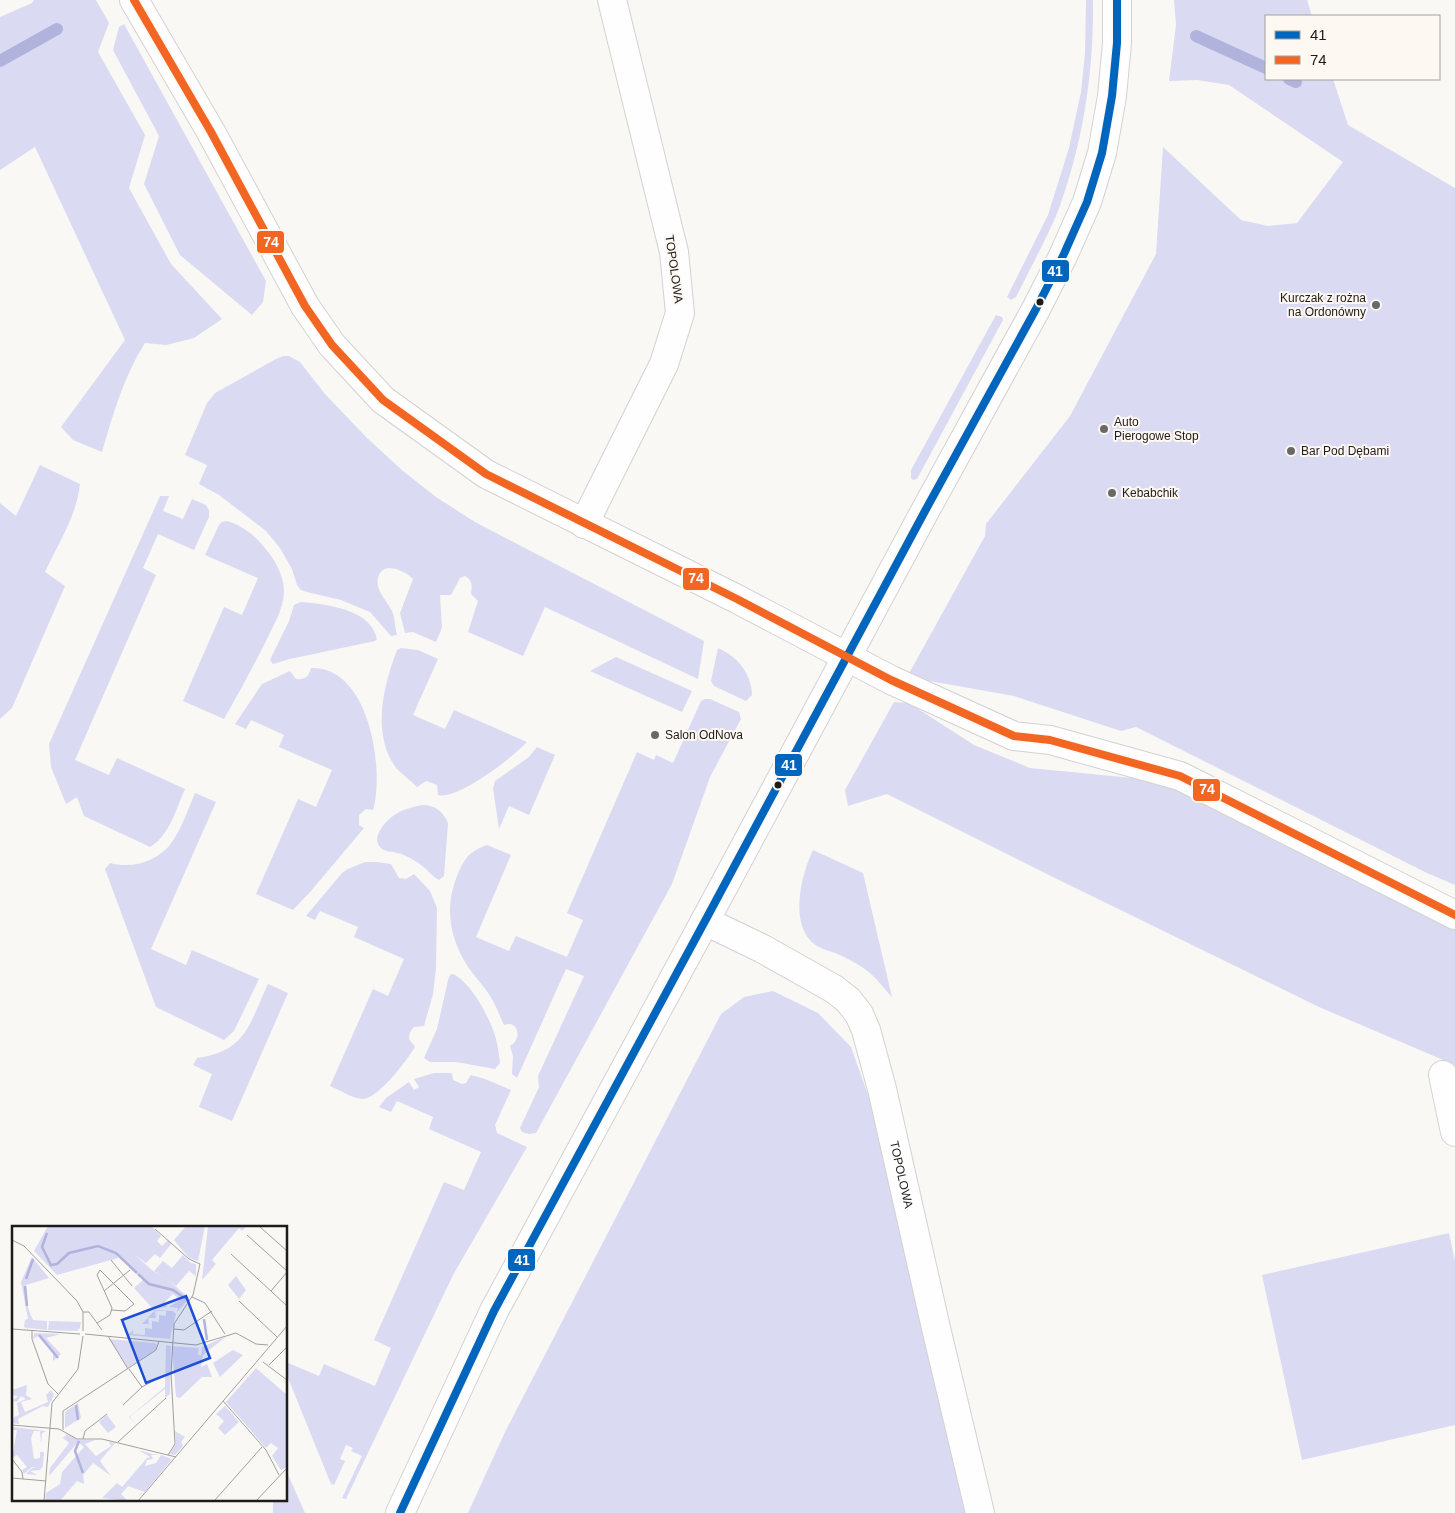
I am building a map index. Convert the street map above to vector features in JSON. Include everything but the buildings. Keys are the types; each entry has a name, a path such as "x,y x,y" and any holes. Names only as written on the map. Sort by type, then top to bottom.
{"street":[{"path":"134,0 211,132 305,306 332,345 383,400 486,474 737,599 891,680 1014,736 1050,740 1180,776 1455,915"},
{"name":"TOPOLOWA","path":"584,524 664,364 680,313 674,252 612,0"},
{"path":"400,1513 494,1311 848,658 924,511 1036,309 1063,256 1087,202 1102,153 1112,96 1117,0"},
{"name":"TOPOLOWA","path":"706,921 763,949 834,989 848,1000 859,1014 872,1047 980,1513"},
{"path":"1443,1075 1455,1132"}],"shaded area":[{"path":"34,0 96,0 109,23 98,52 145,135 129,188 171,264 222,319 194,338 166,345 145,343 125,382 102,452 73,440 61,427 125,340 35,147 0,170 0,17 32,3"},
{"path":"1086,0 1093,0 1089,81 1074,160 1058,211 1016,297 1011,300 1007,297 1048,215 1069,148 1081,92 1085,53"},
{"path":"1174,0 1307,0 1312,15 1265,15 1265,80 1333,80 1348,125 1455,188 1455,885 1427,873 1136,727 1121,731 1014,696 907,677 985,536 986,524 1070,416 1156,254 1163,147 1241,220 1268,226 1297,223 1343,162 1229,85 1197,80 1169,81 1176,25"},
{"path":"124,24 266,281 263,302 252,315 180,255 144,184 159,136 113,50 119,27"},
{"path":"996,315 1002,317 1003,320 917,479 913,480 911,478 911,470"},
{"path":"283,356 289,356 300,362 325,394 366,437 403,471 436,497 475,522 704,641 698,679 545,607 523,656 468,632 478,601 471,594 471,582 465,576 460,578 451,595 440,595 442,628 436,642 413,632 405,633 400,613 413,579 406,573 396,569 391,568 382,571 379,575 378,585 393,614 397,635 391,636 370,612 341,600 301,590 280,548 266,531 219,495 199,484 207,465 185,455 207,403 215,393"},
{"path":"40,465 80,484 71,518 45,572 65,586 12,708 0,719 0,503 16,516"},
{"path":"160,496 169,496 163,511 183,519 192,499 206,505 209,510 209,517 194,550 158,534 143,568 156,575 75,760 109,775 117,758 185,789 163,836 150,847 84,816 77,797 66,804 51,767 49,744"},
{"path":"227,521 247,531 268,551 280,573 284,585 284,598 275,623 224,719 183,701 224,607 242,615 258,578 205,555 219,525"},
{"path":"301,602 323,604 357,615 373,629 377,639 273,664 270,660 289,621 294,605"},
{"path":"401,648 418,650 438,659 413,715 445,729 454,710 527,742 498,767 471,785 458,791 447,795 438,795 437,785 426,781 417,787 397,769 389,756 384,742 382,726 382,711 387,679 397,650"},
{"path":"718,648 732,656 746,673 752,695 746,701 714,686 711,681"},
{"path":"616,657 692,691 682,712 590,671"},
{"path":"311,668 331,672 347,683 359,701 368,722 374,746 377,770 376,792 373,810 366,809 359,815 359,825 364,828 293,910 256,894 298,799 316,807 332,770 279,747 284,735 251,720 246,729 235,724 262,684 290,671 296,679 301,679 309,674"},
{"path":"710,699 739,712 741,719 710,777 672,884 536,1133 522,1132 520,1128 539,1087 538,1076 584,976 566,969 517,1078 512,1074 513,1056 510,1046 517,1039 517,1031 513,1025 504,1025 490,996 468,967 453,934 450,911 453,888 457,876 468,856 475,850 487,845 511,855 476,937 509,951 516,936 567,957 583,920 567,913 637,752 654,760 656,755 673,763 701,701"},
{"path":"894,702 909,703 974,745 1030,768 1163,781 1202,798 1455,930 1455,1065 1319,1007 887,794 848,806 845,790"},
{"path":"537,747 555,755 529,815 509,806 499,829 493,788 495,781 529,757"},
{"path":"195,793 216,802 151,949 186,965 192,950 259,979 234,1031 224,1040 156,1007 105,869 110,863 118,865 136,864 160,855 179,831"},
{"path":"422,805 438,809 448,823 444,876 439,880 422,865 402,854 385,851 378,845 377,840 380,830 392,817 405,809"},
{"path":"813,850 863,873 892,997 864,968 817,946 808,937 802,926 800,914 801,886"},
{"path":"365,862 391,864 399,878 406,879 414,874 430,891 437,908 436,968 433,994 424,1026 414,1027 410,1032 409,1039 415,1047 384,1086 370,1097 359,1099 330,1086 373,989 388,996 404,959 354,937 358,927 320,911 315,920 306,916 342,873"},
{"path":"453,974 467,985 474,994 490,1022 496,1039 500,1063 495,1069 456,1062 430,1062 424,1058 437,1029 448,980 450,975"},
{"path":"268,984 288,993 232,1121 199,1107 212,1074 193,1065 197,1058 227,1049 236,1042 250,1023"},
{"path":"773,991 818,1013 851,1047 872,1106 968,1513 468,1513 505,1432 721,1014 744,997"},
{"path":"434,1073 452,1073 453,1080 462,1084 466,1083 471,1075 511,1090 495,1125 497,1133 527,1147 453,1275 346,1499 342,1498 362,1456 351,1451 353,1448 346,1445 340,1459 345,1461 334,1485 331,1484 288,1378 288,1363 319,1376 324,1364 375,1386 391,1348 374,1340 444,1182 464,1190 481,1152 429,1129 433,1117 397,1101 391,1112 379,1107 386,1098 409,1082 414,1090 419,1087 414,1079"},
{"path":"1449,1233 1455,1261 1455,1425 1302,1460 1262,1275"},
{"path":"288,1475 305,1513 273,1513 273,1500 288,1500"}],"waterway":[{"path":"0,61 57,29"},
{"path":"1196,36 1265,68"},
{"path":"1291,80 1296,82"}],"transit line":[{"name":"74","path":"134,0 211,132 305,306 332,345 383,400 486,474 737,599 891,680 1014,736 1050,740 1180,776 1455,915"},
{"name":"41","path":"400,1513 494,1311 1063,256 1087,202 1102,153 1112,96 1117,43 1117,0"}],"place":[{"name":"Kurczak z rożna na Ordonówny","path":"1376,305"},
{"name":"Auto Pierogowe Stop","path":"1104,429"},
{"name":"Bar Pod Dębami","path":"1291,451"},
{"name":"Kebabchik","path":"1112,493"},
{"name":"Salon OdNova","path":"655,735"}]}
